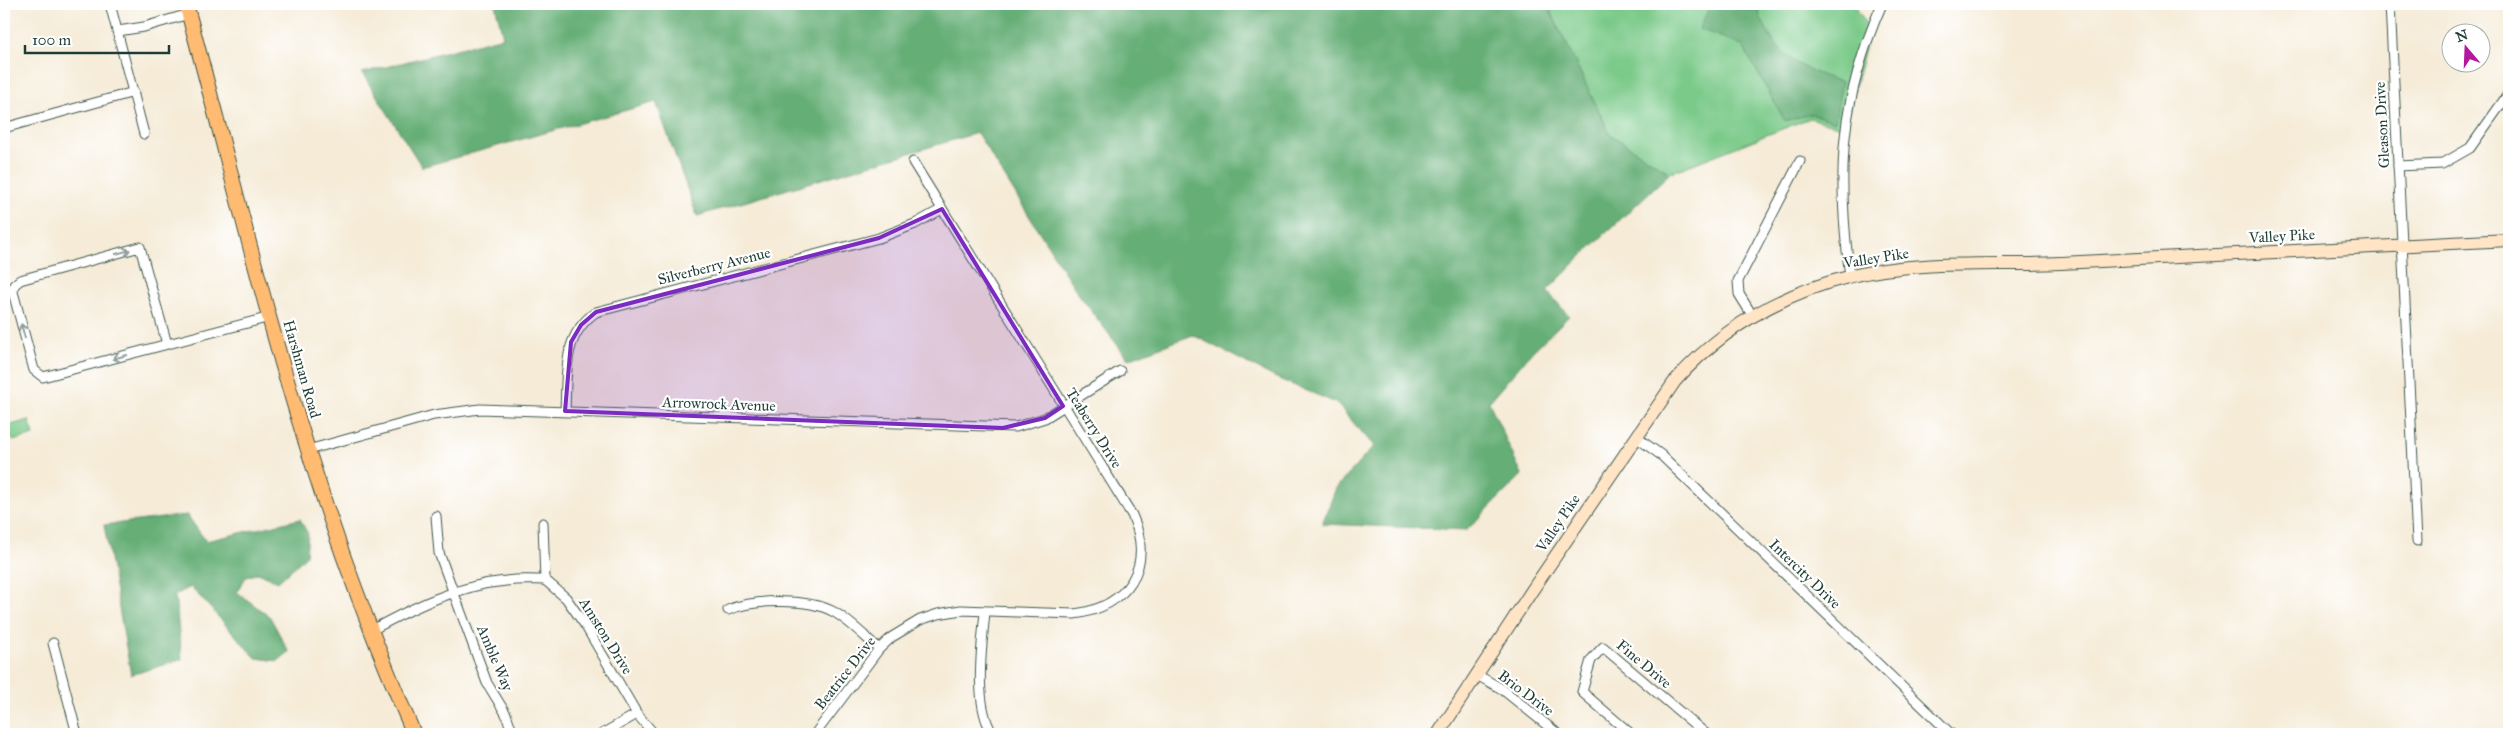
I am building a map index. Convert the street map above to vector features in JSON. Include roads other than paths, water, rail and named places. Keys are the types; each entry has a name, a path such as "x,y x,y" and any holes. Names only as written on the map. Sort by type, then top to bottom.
{"main road":[{"name":"Harshman Road","path":"187,9 308,450 370,631 414,734"}],"street":[{"path":"110,4 144,134"},
{"path":"1850,276 1842,202 1844,128 1861,57 1882,4"},
{"name":"Gleason Drive","path":"2390,4 2417,541"},
{"path":"118,32 144,27 187,9"},
{"path":"4,128 134,92"},
{"path":"2398,166 2442,164 2470,148 2509,93"},
{"name":"Teaberry Drive","path":"913,162 1136,526 1141,551 1136,572 1121,596 1111,603 1090,612 1074,614 985,612"},
{"path":"1752,315 1739,294 1738,281 1800,162"},
{"name":"Silverberry Avenue","path":"565,411 571,342 581,324 596,312 879,238 915,224 942,209"},
{"name":"Valley Pike","path":"1438,734 1671,387 1690,364 1728,331 1752,315 1791,296 1850,276 1903,268 2013,265 2509,240"},
{"path":"167,344 140,247 20,280 13,288 34,370 39,376 47,376 270,317"},
{"name":"Arrowrock Avenue","path":"308,450 434,415 480,409 1003,428 1033,423 1120,372"},
{"name":"Intercity Drive","path":"1636,437 1661,454 1951,734"},
{"name":"Amble Way","path":"436,516 439,553 487,683 506,714 514,734"},
{"path":"370,631 399,615 454,592 507,580 545,580 544,523"},
{"name":"Amston Drive","path":"545,580 566,598 637,714 654,734"},
{"path":"728,610 750,603 792,603 822,606 842,616 879,649"},
{"name":"Beatrice Drive","path":"815,734 879,649 906,628 938,614 961,610 985,612"},
{"path":"985,612 981,699 986,721 993,734"},
{"path":"53,644 77,734"},
{"name":"Fine Drive","path":"1631,734 1582,692 1591,660 1603,648 1706,734"},
{"name":"Brio Drive","path":"1477,675 1502,690 1558,734"},
{"path":"602,734 637,714"}]}
